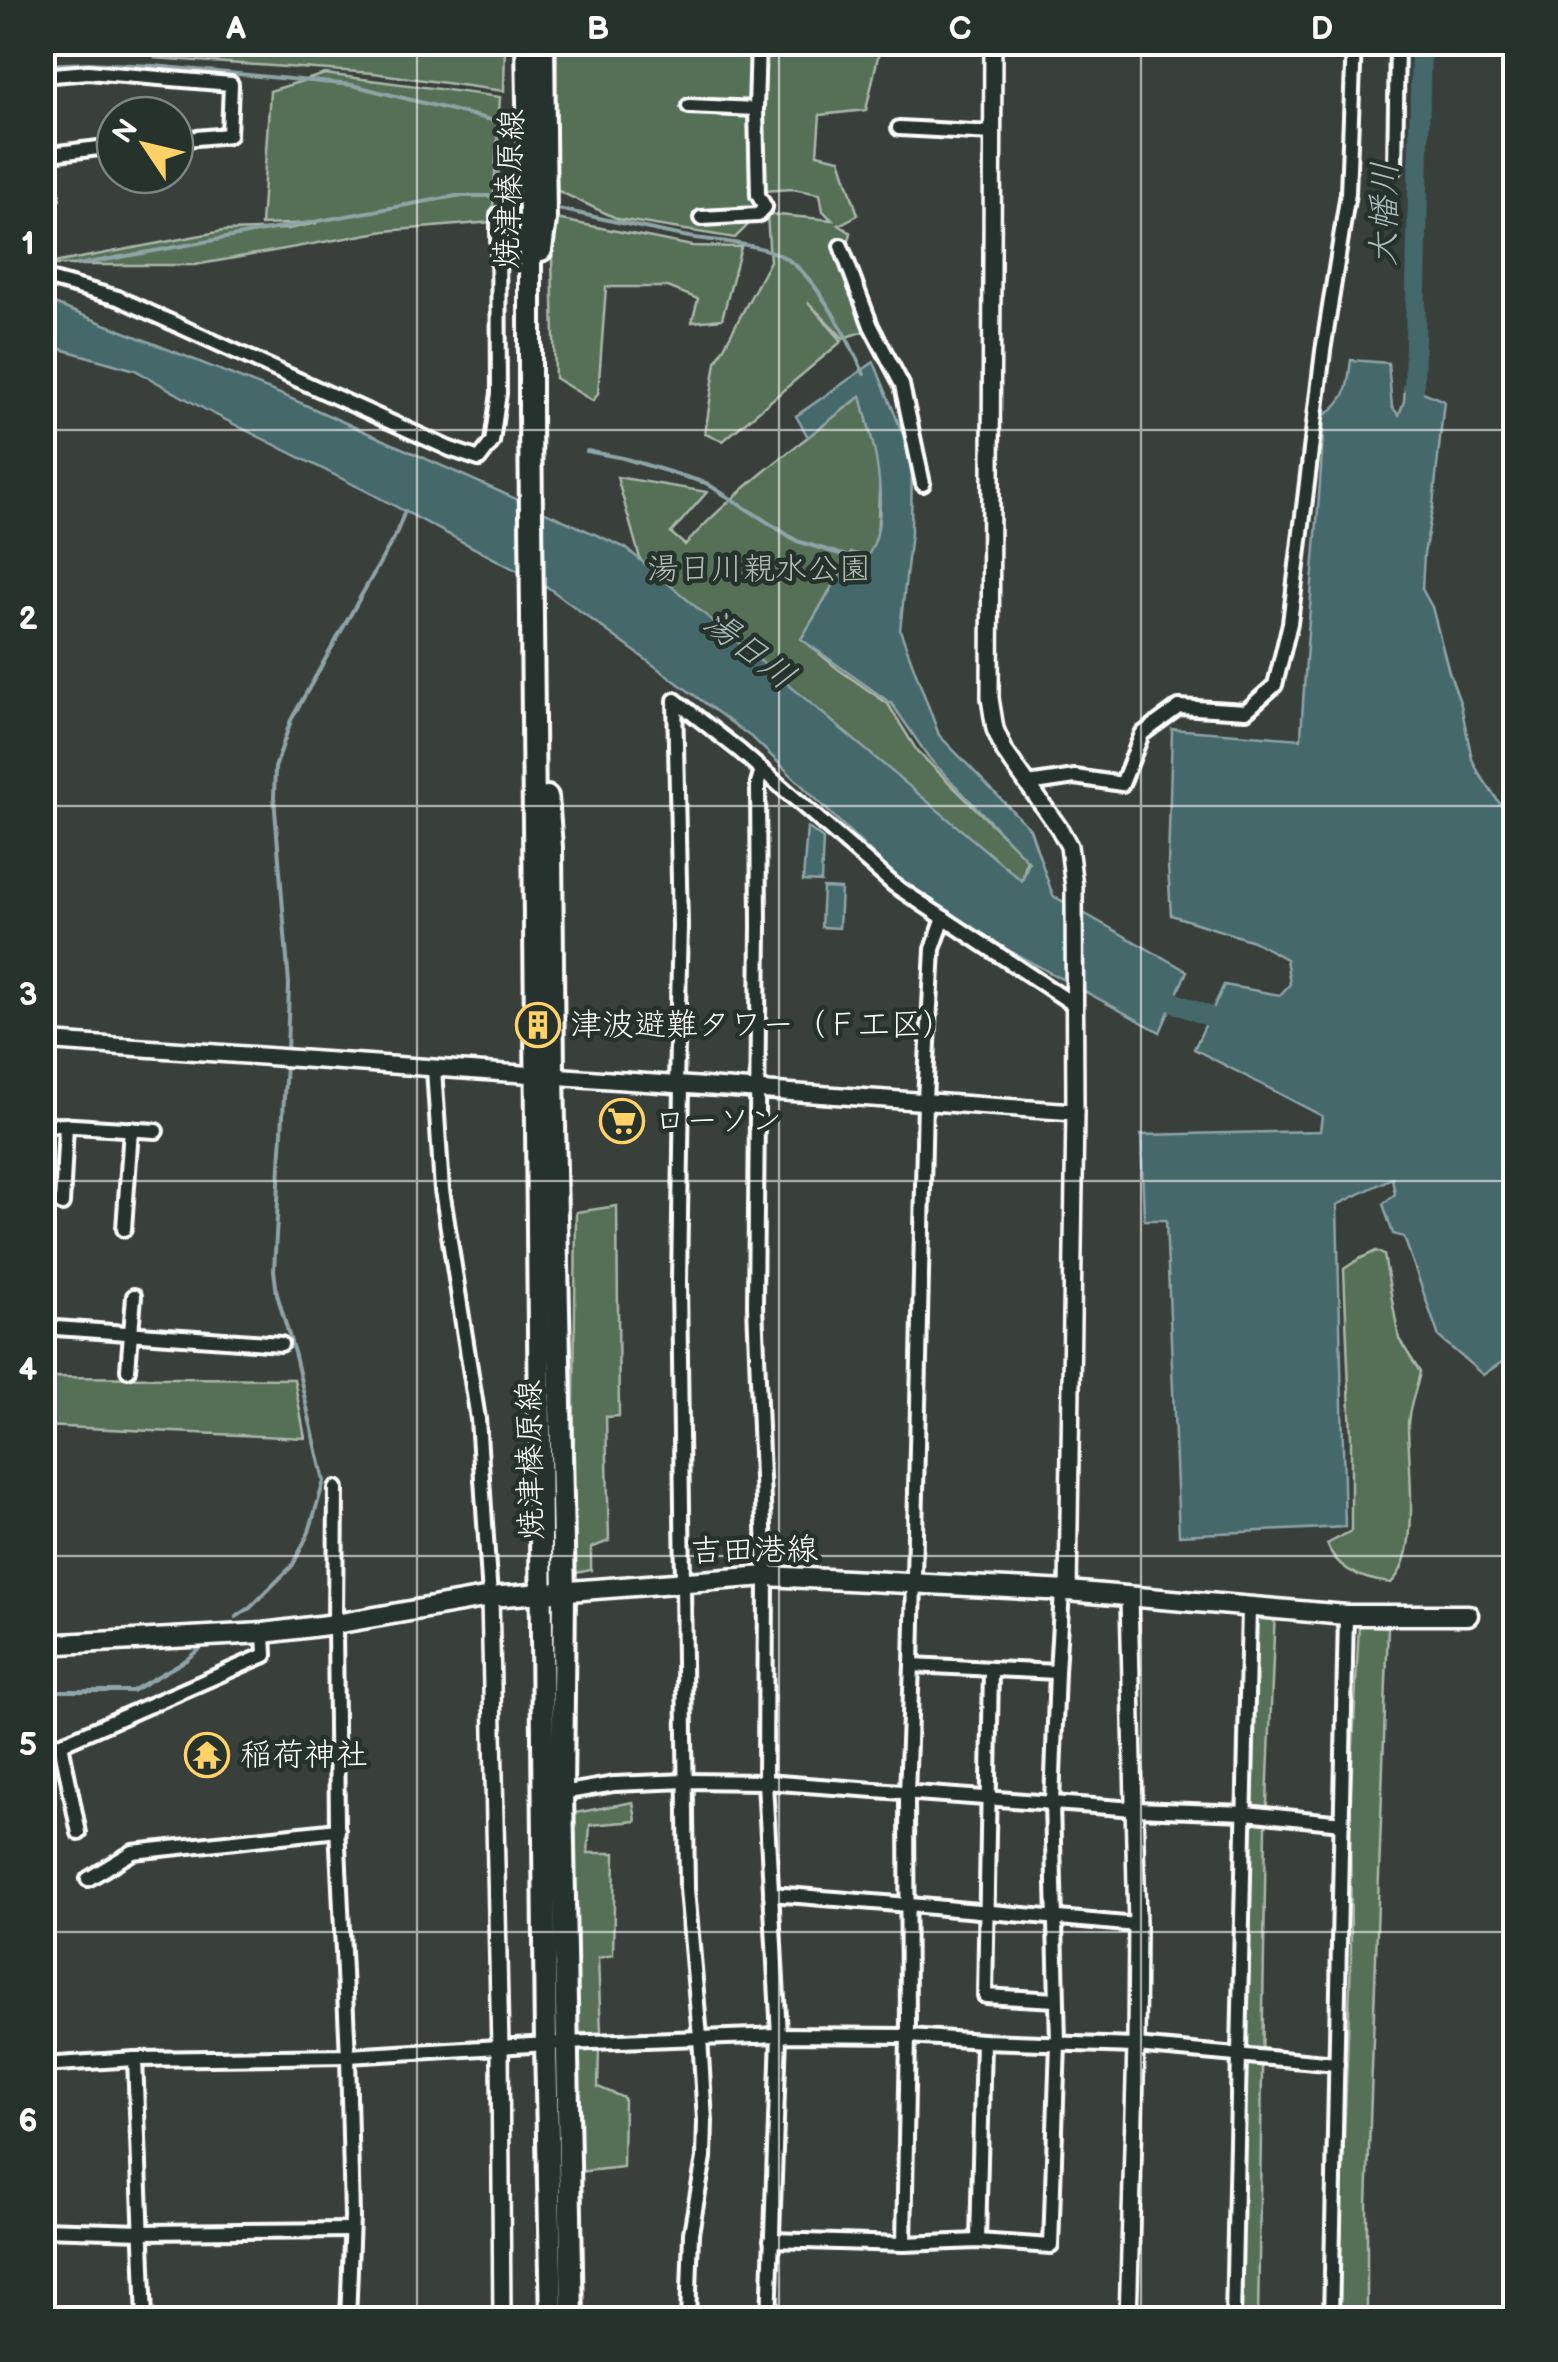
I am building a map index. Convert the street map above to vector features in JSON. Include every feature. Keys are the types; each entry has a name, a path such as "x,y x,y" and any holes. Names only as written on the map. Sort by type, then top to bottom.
{"main road":[{"name":"焼津榛原線","path":"527,42 538,219 531,337 533,600 551,847 545,1074 554,1594 556,2044 572,2320"},
{"name":"焼津榛原線","path":"537,178 543,42"},
{"name":"吉田港線","path":"42,1645 264,1633 490,1597 766,1576 1065,1591 1346,1615 1468,1615"},
{"name":"焼津榛原線","path":"552,2320 562,1793 554,1594"}],"street":[{"path":"701,218 758,215 766,208 758,195 758,42"},
{"path":"771,2240 904,2244 978,2241 1052,2246 1058,2043 1052,1802 1057,1672 1065,1591 1075,1112 1074,887 1068,846 1005,752 995,729 990,698 993,42"},
{"path":"1028,784 1075,778 1122,784 1142,734 1179,707 1246,710 1275,685 1290,623 1323,352 1348,193 1354,42"},
{"path":"1396,42 1396,168"},
{"path":"42,76 88,72 231,84 229,135 195,138"},
{"path":"42,100 51,196 42,240"},
{"path":"689,106 756,110"},
{"path":"899,128 993,133"},
{"path":"45,155 95,149"},
{"path":"42,277 118,298 433,442 478,458 492,442 500,393 498,215"},
{"path":"841,246 871,326 902,385 923,484"},
{"path":"688,2320 691,2233 704,2158 705,2122 687,1889 678,1282 680,926 674,700 762,770 894,885 1074,1001"},
{"path":"762,770 758,783 755,1305 766,1576 765,1782 779,2035 768,2320"},
{"path":"904,2244 907,1793 925,1100 933,949 944,918"},
{"path":"42,1042 1075,1112"},
{"path":"434,1069 442,1190 478,1420 490,1597 502,2320"},
{"path":"42,1124 156,1131"},
{"path":"62,1204 66,1125"},
{"path":"124,1228 131,1128"},
{"path":"128,1370 134,1296"},
{"path":"42,1327 281,1344"},
{"path":"336,1488 338,1830 351,2230 348,2320"},
{"path":"1128,2320 1136,2046 1130,1598"},
{"path":"1233,2320 1250,1608"},
{"path":"1331,2320 1346,1615"},
{"path":"42,1752 265,1656 264,1633"},
{"path":"912,1665 1057,1672"},
{"path":"991,1670 985,1996 1056,2000"},
{"path":"60,1744 79,1833"},
{"path":"562,1793 614,1784 765,1782 1246,1813 1342,1823"},
{"path":"88,1879 133,1852 338,1830"},
{"path":"771,1894 1136,1924"},
{"path":"42,2064 348,2056 779,2035 1136,2046 1337,2064"},
{"path":"978,2241 983,2041"},
{"path":"135,2059 145,2320"},
{"path":"42,2229 351,2230"}],"green space":[{"path":"156,42 505,43 504,91 373,73 155,58"},
{"path":"557,43 751,43 758,215 735,238 618,219 554,189"},
{"path":"763,43 881,43 866,110 820,115 817,154 840,159 858,215 839,225 851,233 845,257 865,331 843,338 808,302 842,341 723,441 705,434 716,362 770,261 767,214 832,220 823,211 820,194 792,189 764,191"},
{"path":"325,74 500,97 492,222 385,231 195,265 43,265 223,231 288,229 317,223 261,225 270,91"},
{"path":"551,218 692,246 741,247 722,319 692,322 698,299 668,287 606,287 598,394 593,401 555,378"},
{"name":"湯日川親水公園","path":"861,396 880,470 877,543 868,557 851,553 802,639 888,704 917,751 1027,859 1022,881 643,569 617,477 707,492 671,533 685,545 748,485"},
{"path":"617,1206 619,1416 606,1417 609,1541 591,1548 591,1570 576,1573 576,1212"},
{"path":"1376,1251 1384,1255 1399,1339 1420,1372 1408,1419 1410,1531 1401,1570 1391,1583 1353,1572 1337,1561 1327,1544 1351,1531 1344,1269"},
{"path":"43,1377 294,1379 305,1438 43,1426"},
{"path":"1249,1608 1275,1610 1266,1826 1258,2319 1233,2320"},
{"path":"1359,1624 1388,1627 1367,2205 1367,2319 1337,2320 1351,1958 1350,1805"},
{"path":"633,1802 636,1821 590,1825 588,1853 615,1853 613,1955 598,1958 601,2033 574,2033 575,1813"},
{"path":"575,2050 599,2050 598,2087 624,2098 623,2167 576,2172"}],"water":[{"path":"42,299 285,396 626,548 1022,881 1029,862 929,758 892,704 801,639 853,553 868,556 876,536 880,499 874,447 861,396 808,437 796,416 874,362 912,457 911,533 900,630 939,735 1030,829 1053,896 1187,971 1160,1032 925,905 755,740 546,586 135,370 43,344"},
{"path":"1351,360 1388,363 1392,407 1399,415 1405,386 1444,401 1422,589 1432,607 1461,705 1472,759 1515,826 1516,1058 1509,1129 1516,1133 1515,1353 1483,1375 1439,1337 1404,1237 1393,1234 1383,1204 1395,1194 1392,1178 1337,1205 1345,1527 1179,1535 1166,1220 1144,1220 1141,1135 1320,1131 1322,1116 1194,1049 1224,985 1280,995 1290,984 1286,959 1253,941 1171,915 1168,866 1172,729 1301,739 1324,416 1345,392"},
{"path":"807,827 823,839 821,882 803,881"},
{"path":"823,888 841,889 839,928 821,927"}],"waterway":[{"name":"大幡川","path":"1414,388 1421,42"},
{"path":"42,65 154,66 352,85 499,122 497,196"},
{"path":"77,265 456,196 497,196 524,201"},
{"path":"553,208 672,234 753,246 787,259 821,295 864,374"},
{"path":"587,451 706,483 797,541 856,559"},
{"path":"287,1054 289,984 275,768 291,720 396,534 405,511"},
{"path":"941,942 950,931"},
{"name":"湯日川","path":"1151,988 1208,1016"},
{"path":"236,1617 293,1565 309,1532 324,1481 274,1270 286,1063"},
{"path":"42,1691 132,1691 203,1646"}],"place":[{"name":"津波避難タワー（Ｆ工区）","path":"538,1025"},
{"name":"ローソン","path":"622,1121"},
{"name":"稲荷神社","path":"207,1755"}]}
